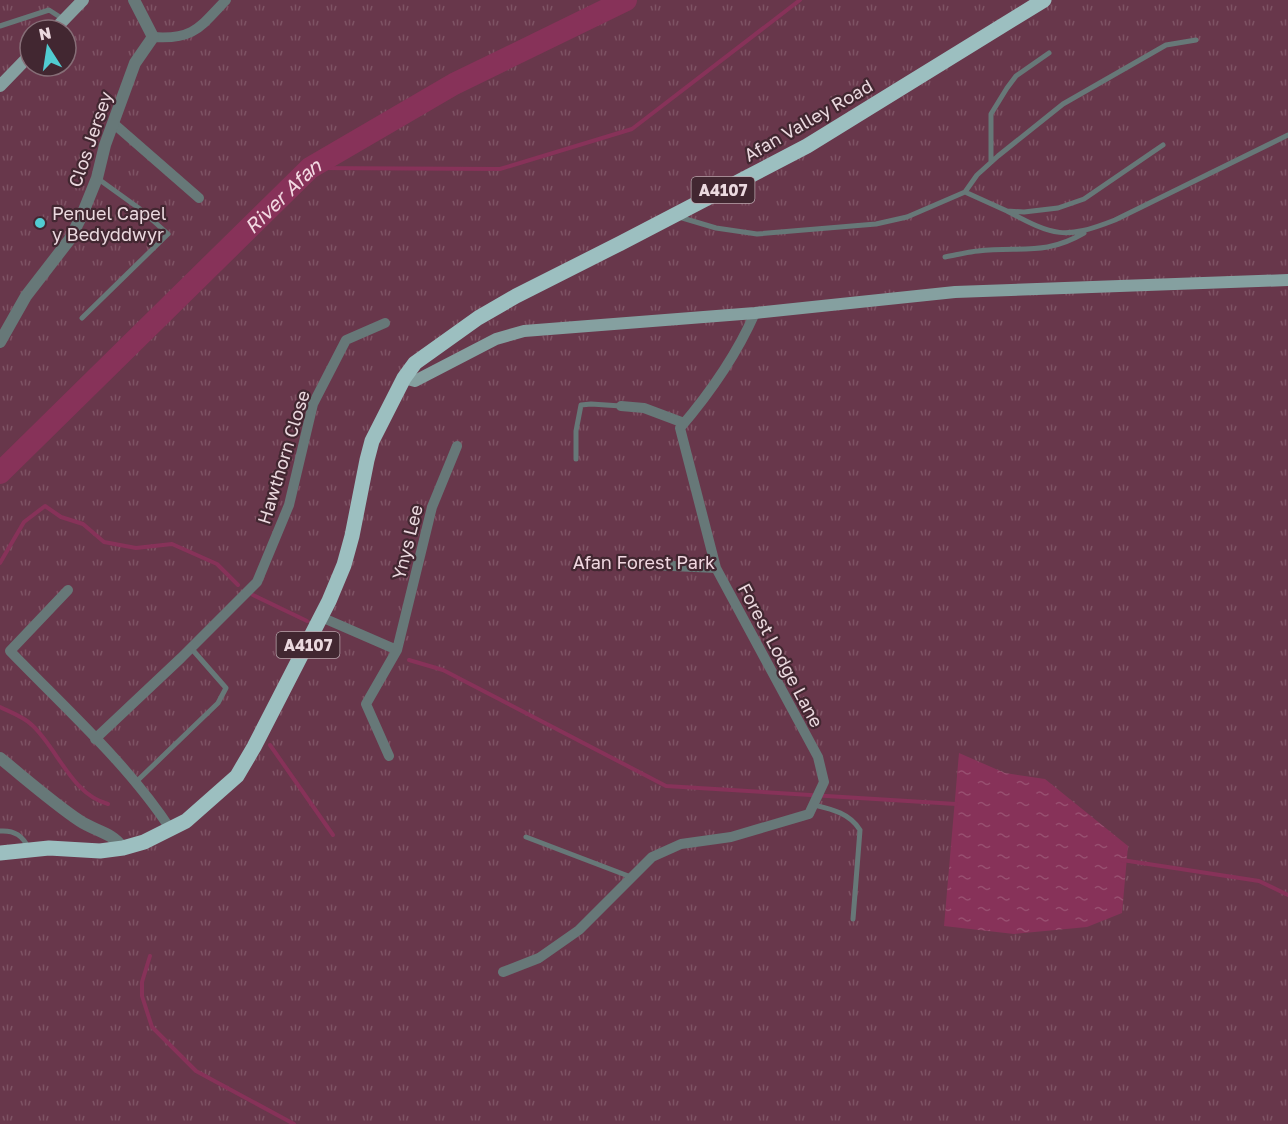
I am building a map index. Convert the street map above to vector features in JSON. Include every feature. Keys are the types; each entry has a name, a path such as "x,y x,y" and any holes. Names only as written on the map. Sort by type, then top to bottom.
{"main road":[{"path":"66,18 83,0"},
{"name":"Afan Valley Road","path":"404,378 415,363 478,318 516,296 807,146 1044,0"},
{"path":"0,86 18,67"},
{"path":"404,378 415,381 495,339 524,332 755,313 955,292 1288,280"},
{"name":"A4107","path":"0,853 29,849 100,851 144,842 171,830 195,814 237,776 321,617 344,565 372,441 404,378"}],"street":[{"path":"134,0 153,37 171,38 196,30 226,0"},
{"name":"Clos Jersey","path":"0,342 26,297 70,239 97,178 113,123 135,63 153,37"},
{"path":"113,123 199,198"},
{"path":"621,406 644,408 684,423 704,401 741,344 755,313"},
{"name":"Hawthorn Close","path":"94,739 257,582 289,505 313,404 346,340 385,323"},
{"name":"Forest Lodge Lane","path":"684,423 680,428 716,568 818,757 824,782 817,798"},
{"name":"Ynys Lee","path":"389,756 366,704 397,650 432,507 458,446"},
{"path":"629,564 716,568"},
{"path":"68,590 10,651 136,782 171,830"},
{"path":"321,617 397,650"},
{"path":"0,758 83,824 112,836 123,848"},
{"path":"503,972 539,958 579,930 652,857 681,844 731,837 809,814 817,798"}],"lane":[{"path":"24,18 49,10 61,18"},
{"path":"0,26 18,20"},
{"path":"675,216 716,228 757,234 876,224 907,217 965,192 977,175 991,162 1063,104 1166,45 1196,40"},
{"path":"991,162 992,114 1016,76 1049,53"},
{"path":"945,257 978,250 1040,249 1067,243 1085,232 1115,220 1288,135"},
{"path":"1007,211 1024,212 1058,208 1084,199 1163,145"},
{"path":"82,318 168,234 140,209 97,178"},
{"path":"965,192 1058,234 1085,232"},
{"path":"576,459 576,431 581,405 621,406"},
{"path":"136,782 218,703 226,688 191,648"},
{"path":"817,798 855,822 860,830 853,919"},
{"path":"0,831 16,833 24,839 29,849"},
{"path":"526,837 631,877"}],"green space":[{"name":"Afan Forest Park","path":"0,0 1288,0 1288,1124 0,1124"}],"water":[{"path":"959,753 1005,773 1045,779 1128,846 1122,913 1087,927 1014,934 944,926"}],"waterway":[{"name":"River Afan","path":"0,473 310,168 454,84 626,0"},
{"path":"310,168 500,169 632,129 800,0"},
{"path":"0,563 24,522 45,506 61,517 83,524 104,542 136,548 172,544 217,564 238,585"},
{"path":"253,595 307,621"},
{"path":"409,660 443,670 666,786 956,804"},
{"path":"0,707 32,725 84,791 108,804"},
{"path":"270,745 333,835"},
{"path":"1122,860 1259,881 1288,895"},
{"path":"150,956 142,982 142,996 152,1027 196,1071 294,1124"}],"place":[{"name":"Penuel Capel y Bedyddwyr","path":"40,223"}]}
